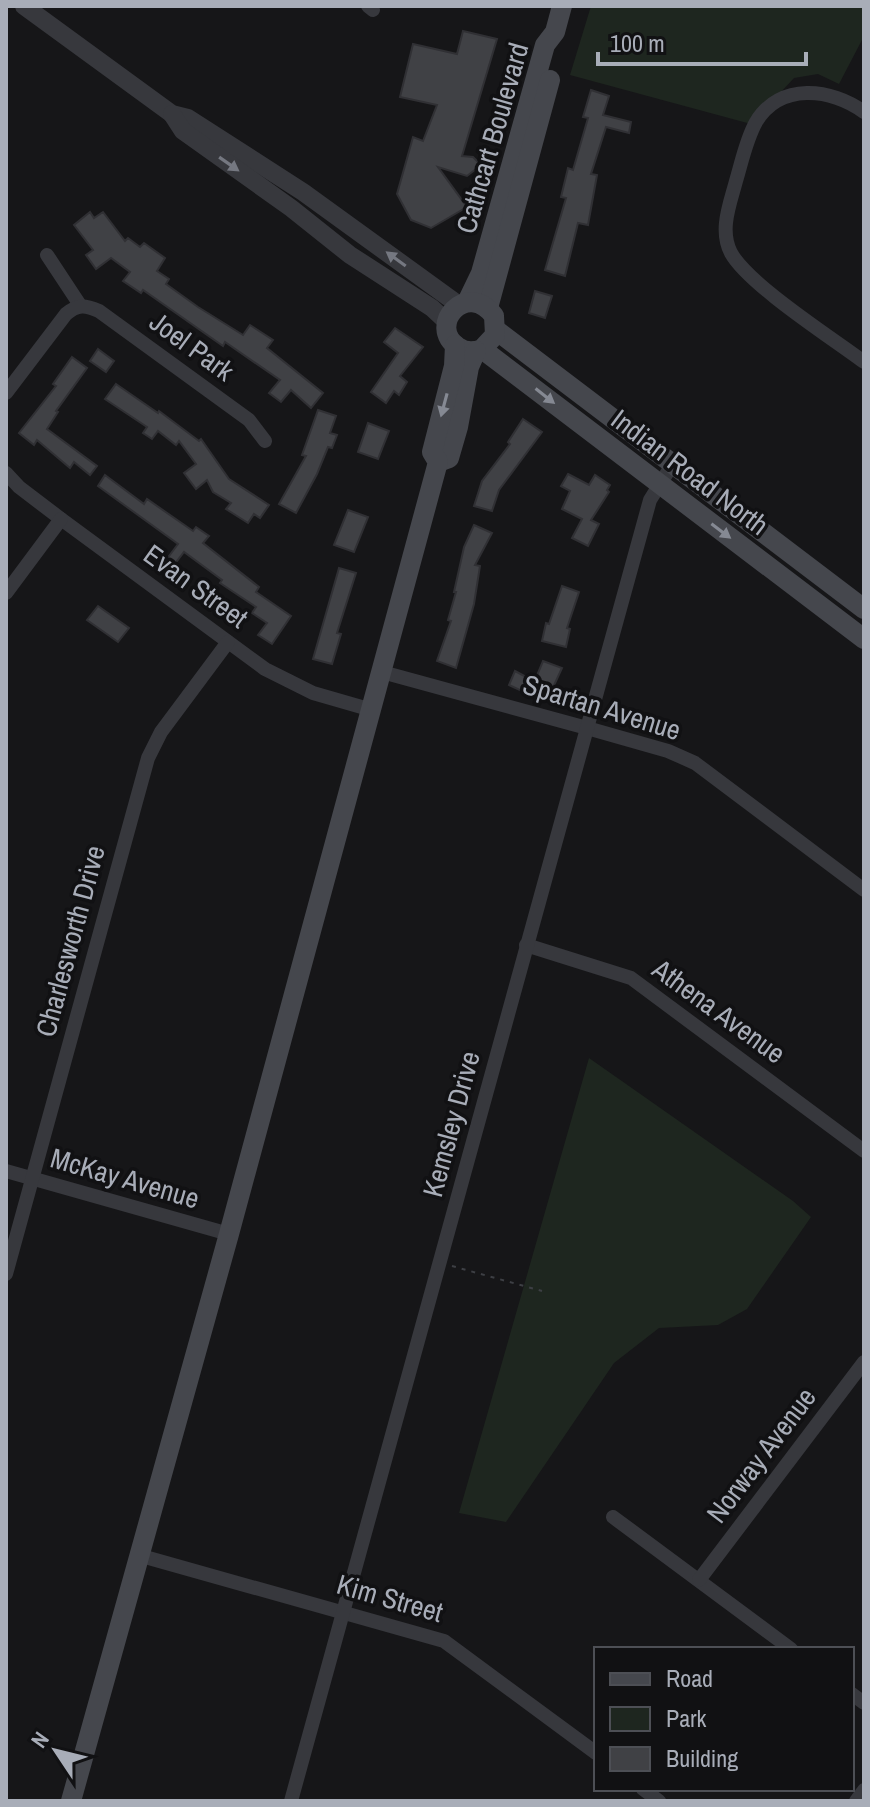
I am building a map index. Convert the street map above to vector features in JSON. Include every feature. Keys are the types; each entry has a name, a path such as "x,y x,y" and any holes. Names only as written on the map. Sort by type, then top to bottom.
{"main road":[{"path":"555,32 562,6"},
{"name":"Cathcart Boulevard","path":"488,308 559,46 555,32"},
{"name":"Cathcart Boulevard","path":"458,310 481,273 545,45 555,32"},
{"path":"71,1801 229,1234 438,462 432,452 454,366 455,345 448,335 458,310 474,302 488,308 496,321 496,330 490,343 479,350 469,367 449,458 438,462"},
{"name":"Indian Road North","path":"496,330 864,609"},
{"name":"Indian Road North","path":"455,345 465,351 479,350 864,639"}],"street":[{"path":"24,6 172,114 188,118 276,173 458,310"},
{"path":"864,112 820,92 785,98 765,111 747,143 727,215 726,231 732,255 748,274 864,362"},
{"path":"6,393 66,314 80,305 47,255"},
{"name":"Joel Park","path":"80,305 99,311 249,420 265,441"},
{"name":"Kemsley Drive","path":"291,1801 650,500 672,465"},
{"name":"Evan Street","path":"6,473 61,519 265,669 326,697 372,710"},
{"path":"6,593 61,519"},
{"name":"Charlesworth Drive","path":"6,1274 148,758 161,732 228,642"},
{"name":"Spartan Avenue","path":"382,672 668,751 695,763 864,890"},
{"name":"Athena Avenue","path":"526,945 631,978 864,1151"},
{"name":"McKay Avenue","path":"6,1171 229,1234"},
{"name":"Norway Avenue","path":"699,1580 864,1362"},
{"path":"613,1517 788,1647"},
{"name":"Kim Street","path":"138,1555 344,1611 455,1646 594,1751"},
{"path":"856,1801 864,1790"}],"path":[{"path":"440,1262 542,1291"}],"green space":[{"path":"591,6 864,6 864,36 839,84 818,74 794,78 751,124 570,75"},
{"path":"589,1058 793,1201 811,1217 747,1309 718,1325 659,1328 614,1363 506,1522 459,1513"}],"building":[{"path":"463,31 497,39 462,156 473,157 481,165 467,176 438,167 467,207 431,228 411,220 397,194 413,137 423,141 437,105 400,97 413,44 457,54"},
{"path":"591,90 609,96 603,115 631,122 629,133 606,127 591,174 597,175 588,225 578,223 565,276 545,270 566,198 561,197 568,168 573,170 588,118 583,117"},
{"path":"90,212 94,218 103,212 125,241 128,238 140,247 144,243 165,258 157,271 169,279 166,284 198,307 243,335 250,325 273,340 267,348 323,393 311,408 291,390 281,402 269,393 280,380 225,342 223,346 143,290 141,293 123,281 130,272 111,258 96,269 86,255 93,250 74,225"},
{"path":"535,291 552,296 545,318 529,313"},
{"path":"395,328 423,347 400,376 407,382 399,395 394,391 386,403 371,392 398,353 384,342"},
{"path":"98,349 114,361 106,372 90,361"},
{"path":"72,357 87,368 47,429 97,466 90,475 74,462 70,468 37,440 34,445 19,433 56,386 53,384"},
{"path":"116,384 199,441 201,439 229,479 269,505 260,518 254,514 248,523 226,509 231,503 213,492 207,480 196,489 184,473 196,464 179,441 176,445 158,431 152,439 143,433 147,427 105,399"},
{"path":"318,410 336,416 330,433 337,435 296,513 279,504 306,456 302,455"},
{"path":"523,419 542,432 499,490 492,511 474,506 482,481 510,444 508,442"},
{"path":"368,423 389,431 378,459 358,452"},
{"path":"568,474 589,485 595,475 610,485 609,492 591,520 599,524 588,546 572,538 582,519 562,509 570,491 561,486"},
{"path":"105,475 144,504 147,499 193,531 196,527 209,536 203,543 259,587 256,592 291,616 272,644 258,635 267,623 252,613 256,607 220,583 222,580 184,552 167,574 160,568 178,544 98,486"},
{"path":"348,510 368,517 354,552 334,545"},
{"path":"474,525 492,533 475,565 480,566 474,604 456,668 437,661 451,621 448,620 464,547"},
{"path":"339,568 356,573 337,633 341,634 332,664 313,659"},
{"path":"562,586 579,592 567,628 570,629 566,647 542,641"},
{"path":"98,606 129,628 118,642 87,620"},
{"path":"543,661 562,668 551,692 533,685"},
{"path":"515,671 530,679 524,692 509,685"}]}
